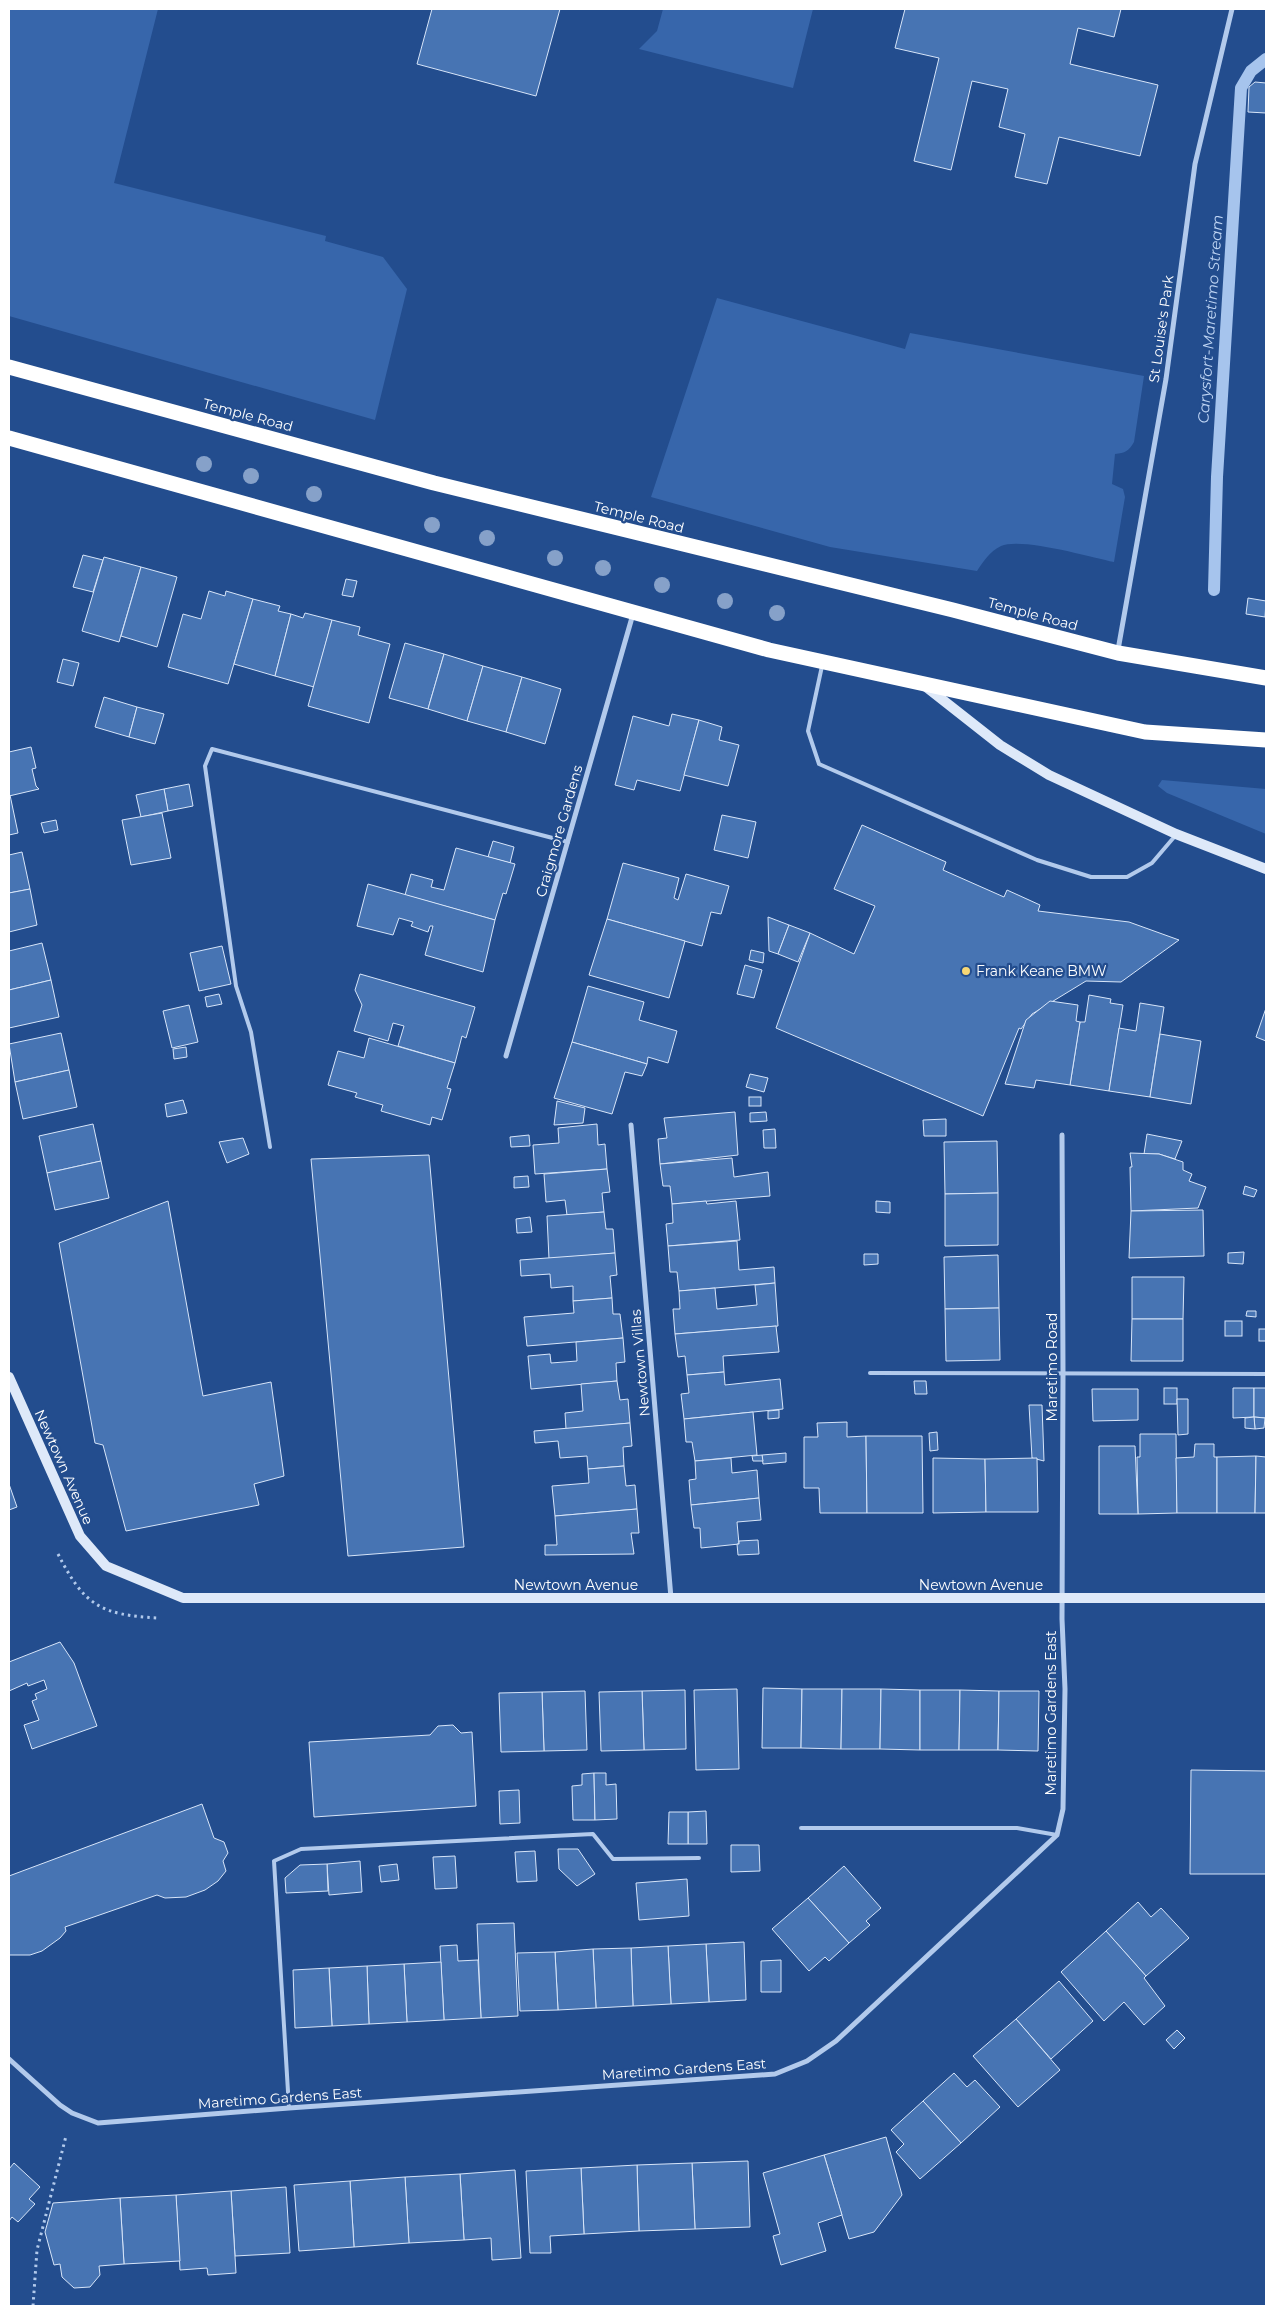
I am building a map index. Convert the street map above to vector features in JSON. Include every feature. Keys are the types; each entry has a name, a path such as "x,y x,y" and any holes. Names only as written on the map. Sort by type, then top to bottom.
{"highway":[{"name":"Temple Road","path":"9,367 434,483 953,610 1118,653 1266,678"},
{"path":"9,438 769,650 1145,732 1266,740"}],"street":[{"name":"St Louise's Park","path":"1118,653 1166,379 1195,164 1232,9"},
{"name":"Craigmore Gardens","path":"506,1056 634,611"},
{"path":"920,683 1000,745 1049,775 1176,834 1266,869"},
{"name":"Newtown Villas","path":"631,1125 671,1598"},
{"name":"Maretimo Road","path":"1062,1136 1064,1374 1062,1599"},
{"name":"Newtown Avenue","path":"9,1377 80,1536 106,1566 183,1598 1266,1598"},
{"name":"Maretimo Gardens East","path":"9,2060 72,2113 98,2123 775,2074 807,2061 836,2041 1056,1835 1063,1809 1065,1688 1062,1599"}],"lane":[{"path":"823,661 808,731 819,764 1037,860 1091,878 1127,877 1152,863 1176,834"},
{"path":"270,1147 251,1032 236,986 206,766 212,749 568,842"},
{"path":"870,1373 1266,1374"},
{"path":"801,1828 1017,1828 1056,1835"},
{"path":"289,2108 274,1861 301,1849 593,1834 613,1859 699,1858"}],"path":[{"path":"33,2306 37,2250 72,2113"}],"shaded area":[{"path":"9,9 158,9 114,183 326,236 325,241 383,257 407,289 375,420 9,316"},
{"path":"663,9 813,9 793,88 639,49 657,31"},
{"path":"717,298 905,349 910,333 1144,376 1134,442 1126,451 1115,454 1112,484 1123,489 1125,497 1114,562 1039,546 1011,544 1001,546 993,551 977,571 830,547 651,497"},
{"path":"1162,780 1266,789 1266,834 1167,793 1158,786"}],"building":[{"path":"432,9 560,9 536,96 417,64"},
{"path":"905,9 1121,9 1114,37 1078,28 1070,64 1158,85 1140,156 1059,137 1047,184 1015,177 1025,134 999,127 1008,89 972,81 951,170 914,161 939,58 895,48"},
{"path":"1255,82 1266,83 1266,113 1248,112 1249,87"},
{"path":"83,555 103,560 93,592 73,587"},
{"path":"104,557 141,567 119,642 82,631"},
{"path":"141,567 177,577 157,647 121,636"},
{"path":"346,579 357,581 353,597 342,595"},
{"path":"209,591 225,596 226,591 253,599 228,684 168,667 183,614 201,619"},
{"path":"1248,598 1266,601 1265,617 1246,614"},
{"path":"253,599 280,606 278,611 291,614 275,676 234,664"},
{"path":"305,613 332,620 314,687 275,676 291,614 303,618"},
{"path":"332,620 360,627 358,635 390,644 369,723 308,706"},
{"path":"405,643 444,654 428,709 389,698"},
{"path":"444,654 483,666 467,721 428,709"},
{"path":"63,659 79,663 73,686 57,682"},
{"path":"483,666 522,677 506,732 467,721"},
{"path":"522,677 561,689 545,744 506,732"},
{"path":"104,697 137,707 129,737 95,727"},
{"path":"137,707 164,714 155,744 129,737"},
{"path":"672,714 699,720 680,791 637,780 634,790 615,785 633,716 669,726"},
{"path":"699,720 722,727 719,740 739,745 728,786 684,775"},
{"path":"31,747 36,768 32,769 36,786 39,789 9,796 9,752"},
{"path":"189,784 193,806 168,811 164,789"},
{"path":"164,789 168,811 141,817 136,795"},
{"path":"9,796 18,833 9,835"},
{"path":"162,813 171,858 131,865 122,820"},
{"path":"722,815 756,822 748,858 714,850"},
{"path":"56,820 58,830 44,833 41,823"},
{"name":"Frank Keane BMW","path":"862,825 946,862 943,870 1004,897 1007,890 1040,905 1038,911 1129,922 1179,940 1121,982 1086,981 1032,1014 1021,1029 1019,1028 983,1116 776,1028 810,933 854,954 875,906 834,889"},
{"path":"493,841 514,847 510,863 488,857"},
{"path":"456,848 515,864 506,894 503,893 495,920 405,895 411,874 433,880 431,887 444,890"},
{"path":"22,852 30,889 9,893 9,855"},
{"path":"623,863 679,878 674,898 678,900 686,874 729,886 721,914 711,912 702,946 607,919"},
{"path":"368,884 495,920 483,972 425,955 433,926 430,926 428,932 411,926 413,922 399,918 393,935 357,926"},
{"path":"30,889 37,925 9,932 9,893"},
{"path":"768,917 789,925 778,954 769,951"},
{"path":"607,919 685,941 669,998 589,975"},
{"path":"789,925 810,933 798,962 778,954"},
{"path":"42,943 51,980 9,990 9,951"},
{"path":"222,946 231,984 199,991 190,953"},
{"path":"751,950 764,953 763,963 749,960"},
{"path":"745,965 762,970 754,998 737,994"},
{"path":"360,974 475,1007 466,1038 462,1036 455,1063 398,1046 404,1026 393,1023 388,1041 354,1031 362,1005 355,990"},
{"path":"51,980 59,1017 9,1028 9,990"},
{"path":"588,986 644,1002 639,1020 677,1031 668,1063 648,1057 647,1064 572,1042"},
{"path":"219,994 222,1004 207,1007 205,997"},
{"path":"1089,995 1111,999 1110,1003 1123,1005 1109,1091 1070,1085 1080,1022 1085,1022"},
{"path":"1050,1001 1078,1005 1076,1021 1080,1022 1070,1085 1036,1080 1034,1088 1005,1084 1026,1020"},
{"path":"1140,1003 1164,1007 1150,1097 1109,1091 1119,1028 1136,1031"},
{"path":"189,1005 198,1042 172,1048 163,1011"},
{"path":"1266,1008 1266,1041 1256,1037"},
{"path":"61,1033 69,1070 15,1082 9,1044"},
{"path":"1160,1034 1201,1041 1191,1104 1150,1097"},
{"path":"369,1038 455,1063 447,1088 451,1089 442,1120 432,1117 430,1125 381,1111 383,1105 355,1097 357,1093 328,1085 338,1051 364,1058"},
{"path":"572,1042 647,1064 642,1076 625,1072 612,1114 554,1098"},
{"path":"186,1047 187,1057 174,1059 173,1049"},
{"path":"69,1070 77,1107 23,1119 15,1082"},
{"path":"750,1074 768,1078 764,1092 746,1087"},
{"path":"749,1097 761,1097 761,1106 749,1106"},
{"path":"183,1100 187,1113 167,1117 165,1104"},
{"path":"557,1101 585,1108 583,1123 554,1125"},
{"path":"735,1112 738,1155 660,1164 658,1139 667,1138 664,1118"},
{"path":"766,1112 767,1121 750,1122 750,1113"},
{"path":"946,1119 946,1136 924,1136 923,1120"},
{"path":"93,1124 101,1161 47,1173 39,1136"},
{"path":"597,1124 598,1145 605,1144 607,1169 535,1174 533,1145 559,1143 558,1128"},
{"path":"775,1129 776,1148 764,1148 763,1130"},
{"path":"1147,1134 1182,1141 1175,1159 1159,1154 1144,1154"},
{"path":"529,1135 530,1146 511,1147 510,1137"},
{"path":"243,1138 249,1154 227,1163 219,1142"},
{"path":"997,1141 998,1193 945,1194 944,1142"},
{"path":"1130,1153 1159,1154 1183,1162 1183,1170 1192,1174 1189,1181 1206,1187 1198,1208 1131,1211 1130,1167 1132,1167"},
{"path":"429,1155 464,1547 348,1556 311,1159"},
{"path":"732,1158 734,1177 768,1172 770,1196 672,1204 670,1186 663,1186 660,1164"},
{"path":"101,1161 109,1198 55,1210 47,1173"},
{"path":"607,1169 610,1192 602,1193 604,1212 567,1215 565,1200 546,1202 544,1174"},
{"path":"528,1176 529,1187 514,1188 514,1177"},
{"path":"1245,1186 1257,1190 1254,1197 1243,1194"},
{"path":"998,1193 998,1245 945,1246 945,1194"},
{"path":"168,1201 203,1396 271,1382 284,1476 254,1484 259,1505 126,1531 103,1445 95,1443 59,1243"},
{"path":"706,1201 707,1204 736,1201 740,1240 668,1246 666,1224 673,1223 672,1204"},
{"path":"876,1201 890,1202 890,1213 876,1212"},
{"path":"1203,1210 1204,1256 1129,1258 1131,1211"},
{"path":"604,1212 606,1229 613,1229 615,1253 549,1259 547,1216"},
{"path":"530,1217 532,1232 517,1233 516,1219"},
{"path":"737,1241 739,1270 774,1267 775,1283 679,1291 677,1272 670,1272 668,1246"},
{"path":"1244,1252 1243,1264 1228,1263 1228,1253"},
{"path":"615,1253 617,1275 610,1276 612,1298 573,1301 573,1286 551,1288 550,1274 521,1276 520,1260"},
{"path":"864,1254 878,1254 878,1264 864,1265"},
{"path":"998,1255 999,1308 945,1309 944,1257"},
{"path":"1132,1277 1184,1277 1183,1319 1132,1319"},
{"path":"775,1283 778,1326 675,1334 673,1309 680,1309 679,1291 715,1288 717,1309 757,1305 755,1285"},
{"path":"612,1298 613,1314 620,1314 623,1338 527,1346 524,1317 574,1313 573,1301"},
{"path":"999,1308 1000,1360 946,1361 945,1309"},
{"path":"1247,1311 1256,1311 1256,1317 1246,1316"},
{"path":"1132,1319 1183,1319 1183,1361 1131,1361"},
{"path":"1225,1321 1242,1321 1242,1336 1225,1336"},
{"path":"776,1326 779,1352 723,1356 724,1372 687,1375 685,1356 678,1357 675,1334"},
{"path":"1259,1329 1266,1329 1266,1341 1259,1341"},
{"path":"623,1338 625,1362 616,1363 617,1381 531,1389 528,1356 550,1354 551,1363 577,1361 576,1342"},
{"path":"724,1372 725,1385 780,1379 783,1409 684,1419 681,1394 689,1393 687,1375"},
{"path":"617,1381 620,1400 628,1399 630,1423 566,1429 565,1413 583,1411 581,1384"},
{"path":"914,1381 926,1381 927,1394 915,1394"},
{"path":"1164,1388 1177,1388 1177,1404 1164,1404"},
{"path":"1233,1388 1254,1388 1254,1417 1233,1418"},
{"path":"1254,1388 1266,1388 1266,1418 1254,1417"},
{"path":"1092,1389 1138,1389 1138,1420 1093,1421"},
{"path":"1177,1399 1188,1399 1188,1434 1178,1435"},
{"path":"1029,1405 1042,1405 1044,1461 1032,1458"},
{"path":"779,1410 779,1418 768,1419 768,1411"},
{"path":"753,1412 757,1455 695,1461 692,1442 686,1442 684,1419"},
{"path":"1254,1417 1265,1418 1264,1428 1255,1429"},
{"path":"1254,1417 1255,1429 1245,1428 1245,1418"},
{"path":"847,1422 847,1437 866,1436 867,1513 820,1513 819,1488 804,1488 804,1437 818,1437 817,1423"},
{"path":"630,1423 632,1446 623,1447 624,1466 588,1469 587,1456 560,1458 558,1441 535,1443 534,1431"},
{"path":"937,1432 938,1450 930,1451 929,1433"},
{"path":"1140,1434 1176,1434 1177,1513 1138,1514 1137,1457 1140,1457"},
{"path":"866,1436 922,1436 923,1513 867,1513"},
{"path":"1195,1444 1214,1444 1214,1457 1217,1457 1217,1513 1177,1513 1176,1458 1194,1457"},
{"path":"1099,1446 1135,1446 1138,1514 1099,1514"},
{"path":"786,1453 786,1462 763,1464 762,1455"},
{"path":"762,1455 763,1461 753,1461 752,1456"},
{"path":"1256,1456 1255,1513 1217,1513 1217,1457"},
{"path":"1256,1456 1266,1457 1266,1513 1255,1513"},
{"path":"731,1458 732,1473 757,1470 759,1498 691,1505 689,1480 696,1479 695,1461"},
{"path":"933,1458 985,1459 986,1512 933,1513"},
{"path":"1037,1458 1038,1512 986,1512 985,1459"},
{"path":"624,1466 626,1486 635,1485 637,1509 555,1516 552,1486 589,1483 588,1469"},
{"path":"9,1484 17,1507 9,1510"},
{"path":"759,1498 761,1520 737,1522 739,1544 701,1548 700,1528 694,1528 691,1505"},
{"path":"637,1509 639,1533 631,1533 634,1554 545,1555 545,1545 557,1545 555,1516"},
{"path":"758,1540 759,1554 738,1555 737,1544 739,1544 739,1541"},
{"path":"60,1642 74,1663 97,1726 32,1749 24,1725 39,1720 32,1701 37,1699 35,1694 47,1689 44,1680 28,1686 27,1683 9,1691 9,1662"},
{"path":"763,1688 802,1689 801,1748 762,1748"},
{"path":"737,1689 739,1769 696,1770 694,1690"},
{"path":"802,1689 842,1689 841,1749 801,1748"},
{"path":"842,1689 881,1689 880,1749 841,1749"},
{"path":"881,1689 920,1690 920,1750 880,1749"},
{"path":"685,1690 686,1749 644,1750 642,1691"},
{"path":"920,1690 960,1690 959,1750 920,1750"},
{"path":"960,1690 999,1691 998,1750 959,1750"},
{"path":"585,1691 587,1750 544,1751 542,1692"},
{"path":"642,1691 644,1750 601,1751 599,1692"},
{"path":"999,1691 1039,1691 1038,1751 998,1750"},
{"path":"542,1692 544,1751 501,1752 499,1693"},
{"path":"453,1725 461,1733 472,1732 476,1806 314,1817 309,1742 430,1735 438,1726"},
{"path":"1191,1770 1266,1771 1266,1874 1190,1874"},
{"path":"594,1773 595,1820 573,1820 572,1786 582,1785 582,1774"},
{"path":"594,1773 606,1773 606,1785 616,1784 617,1819 595,1820"},
{"path":"519,1790 520,1823 500,1824 499,1791"},
{"path":"202,1804 214,1838 224,1842 228,1853 223,1861 226,1871 218,1881 205,1890 186,1897 165,1898 157,1895 65,1927 66,1931 60,1938 42,1951 30,1955 9,1955 9,1876"},
{"path":"706,1811 707,1844 688,1844 688,1812"},
{"path":"669,1812 688,1812 688,1844 668,1844"},
{"path":"731,1845 759,1845 760,1871 731,1872"},
{"path":"558,1849 578,1849 595,1874 577,1886 559,1869"},
{"path":"535,1851 537,1881 517,1882 515,1852"},
{"path":"455,1856 457,1888 435,1889 433,1857"},
{"path":"360,1861 362,1892 329,1895 327,1864"},
{"path":"327,1864 328,1891 286,1893 285,1878 300,1865"},
{"path":"397,1864 399,1880 381,1882 379,1866"},
{"path":"844,1866 881,1908 866,1921 870,1925 849,1943 808,1898"},
{"path":"687,1879 689,1916 639,1920 636,1883"},
{"path":"808,1898 849,1943 829,1961 825,1957 809,1971 772,1929"},
{"path":"1138,1902 1151,1917 1161,1908 1189,1938 1146,1976 1106,1931"},
{"path":"514,1923 518,2016 481,2018 477,1924"},
{"path":"1106,1931 1146,1976 1144,1978 1165,2006 1144,2025 1124,2002 1104,2021 1061,1972"},
{"path":"744,1942 746,2000 709,2002 706,1944"},
{"path":"706,1944 709,2002 671,2004 668,1946"},
{"path":"457,1945 458,1961 478,1960 481,2018 444,2020 440,1946"},
{"path":"668,1946 671,2004 633,2006 631,1948"},
{"path":"631,1948 633,2006 596,2008 593,1949"},
{"path":"593,1949 596,2008 558,2010 555,1952"},
{"path":"555,1952 558,2010 520,2011 517,1953"},
{"path":"781,1960 781,1992 761,1992 761,1961"},
{"path":"441,1962 444,2020 407,2022 404,1964"},
{"path":"404,1964 407,2022 369,2024 367,1966"},
{"path":"367,1966 369,2024 332,2026 329,1968"},
{"path":"329,1968 332,2026 295,2028 293,1970"},
{"path":"1059,1981 1093,2021 1051,2059 1016,2019"},
{"path":"1016,2019 1060,2070 1018,2107 973,2056"},
{"path":"1177,2030 1185,2038 1174,2049 1166,2040"},
{"path":"954,2073 967,2087 975,2080 1000,2107 961,2143 923,2101"},
{"path":"923,2101 961,2143 920,2179 896,2152 904,2144 891,2130"},
{"path":"886,2137 902,2195 874,2232 849,2239 824,2155"},
{"path":"824,2155 842,2215 818,2223 826,2251 781,2265 773,2236 780,2234 763,2173"},
{"path":"748,2161 750,2227 695,2229 692,2163"},
{"path":"14,2163 40,2187 29,2199 35,2204 18,2222 12,2217 9,2221 9,2169"},
{"path":"692,2163 695,2229 639,2231 637,2165"},
{"path":"637,2165 639,2231 584,2234 581,2168"},
{"path":"581,2168 584,2234 550,2236 551,2253 530,2253 526,2171"},
{"path":"515,2170 521,2258 492,2260 491,2238 464,2240 460,2174"},
{"path":"460,2174 464,2240 409,2243 405,2177"},
{"path":"405,2177 409,2243 354,2247 350,2181"},
{"path":"350,2181 354,2247 299,2251 294,2185"},
{"path":"286,2187 290,2253 235,2256 231,2191"},
{"path":"231,2191 236,2273 208,2275 207,2268 180,2270 176,2195"},
{"path":"176,2195 180,2261 124,2264 120,2198"},
{"path":"120,2198 124,2264 99,2266 100,2275 90,2287 74,2288 62,2277 60,2264 54,2265 45,2232 53,2203"}],"waterway":[{"name":"Carysfort-Maretimo Stream","path":"1214,590 1217,477 1241,88 1251,71 1266,59"}],"place":[{"name":"Frank Keane BMW","path":"966,971"}]}
